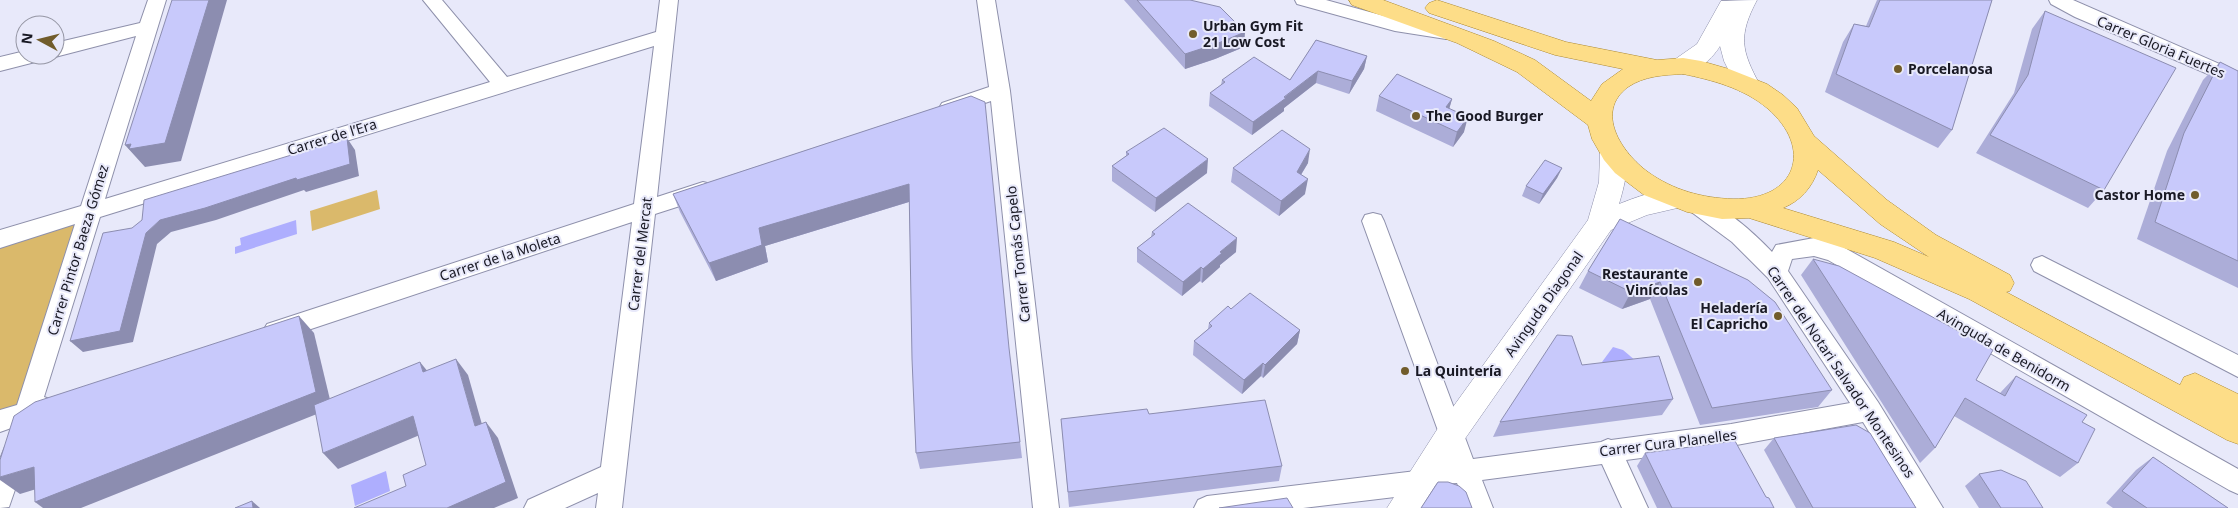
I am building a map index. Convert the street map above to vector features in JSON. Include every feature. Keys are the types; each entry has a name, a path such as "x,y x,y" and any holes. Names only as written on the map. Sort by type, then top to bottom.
{"main road":[{"path":"1360,0 1499,51 1528,67 1600,121"},
{"path":"1409,0 1563,49 1657,67"},
{"path":"1684,66 1720,74 1748,85 1768,96 1784,110 1796,126 1804,142 1807,157 1805,172 1798,185 1785,196 1769,204 1749,208 1724,209 1688,202 1640,179 1624,166 1613,153 1602,132 1600,121 1601,105 1608,91 1621,80 1637,72 1657,67 1684,66"},
{"path":"1804,142 1842,179 1904,228 1952,258 2238,409"},
{"path":"1749,208 1884,250 1978,291 2238,431"}],"street":[{"name":"Carrer Pintor Baeza Gómez","path":"0,499 157,0"},
{"path":"432,0 503,85"},
{"name":"Carrer del Mercat","path":"609,508 646,209 669,0"},
{"name":"Carrer Tomás Capelo","path":"986,0 1000,90 1046,508"},
{"path":"1304,0 1394,25 1462,36"},
{"path":"1684,66 1706,49 1732,0"},
{"path":"1746,0 1733,22 1730,44 1735,62 1748,85"},
{"name":"Carrer Gloria Fuertes","path":"2058,0 2082,13 2238,80"},
{"path":"65,48 148,27"},
{"name":"Carrer de l’Era","path":"0,239 665,36"},
{"path":"0,64 15,60"},
{"path":"926,115 1000,90"},
{"name":"Avinguda Diagonal","path":"1403,508 1451,434 1601,223 1612,182 1613,153"},
{"name":"Carrer de la Moleta","path":"252,338 720,184"},
{"path":"1601,223 1642,206 1688,202"},
{"name":"Carrer del Notari Salvador Montesinos","path":"1688,202 1723,221 1754,248 1776,272 1869,410 1930,508"},
{"path":"1373,220 1480,508"},
{"name":"Avinguda de Benidorm","path":"1776,272 1784,251 1814,247 1835,254 2238,482"},
{"path":"2042,265 2238,367"},
{"path":"0,421 65,400"},
{"name":"Carrer Cura Planelles","path":"1207,508 1440,473 1731,435 1869,410"},
{"path":"1731,435 1744,459"},
{"path":"1608,450 1635,508"},
{"path":"537,508 614,473"}],"shaded area":[{"path":"377,190 380,209 312,231 310,211"},
{"path":"90,211 27,412 0,421 0,239"}],"water":[{"path":"296,220 297,234 235,254 235,247 241,245 240,238"},
{"path":"1613,347 1623,350 1636,361 1616,371 1602,362"},
{"path":"386,471 390,491 355,506 351,485"}],"building":[{"path":"172,0 209,0 165,143 129,149 131,144 125,145"},
{"path":"1137,0 1190,0 1220,7 1245,32 1185,54"},
{"name":"Porcelanosa","path":"1880,0 1992,0 1952,130 1836,74 1854,24 1869,27"},
{"path":"2045,11 2176,68 2104,190 1990,135 2028,75"},
{"path":"1316,40 1367,56 1352,81 1318,71 1253,122 1210,93 1225,82 1222,80 1254,57 1290,80"},
{"name":"Castor Home","path":"2220,62 2238,71 2238,261 2155,222 2184,133"},
{"path":"1397,74 1452,99 1446,107 1468,117 1457,132 1379,96"},
{"path":"971,96 985,102 1020,442 916,453 912,359 909,184 759,228 762,245 709,263 673,194"},
{"path":"1164,128 1208,159 1156,198 1112,166 1129,154 1126,152"},
{"path":"1282,130 1310,149 1297,172 1308,179 1281,201 1233,168"},
{"path":"347,138 350,164 297,180 296,178 205,208 160,220 146,233 120,331 70,341 103,233 132,228 142,220 144,200"},
{"path":"1545,160 1562,168 1543,194 1526,186"},
{"path":"1188,203 1237,238 1203,269 1201,267 1183,282 1137,248 1155,234 1152,232"},
{"path":"1620,219 1748,280 1775,302 1832,390 1712,408 1660,282 1631,292 1588,271"},
{"path":"1813,259 1839,266 1993,350 1976,380 2005,396 2016,376 2087,415 2082,422 2095,429 2078,463 1965,398 1935,448"},
{"path":"1250,293 1300,330 1265,365 1263,363 1244,380 1194,341 1212,326 1209,323 1228,306 1231,309"},
{"path":"299,316 316,392 35,502 34,467 0,477 0,460 14,416 35,402"},
{"path":"1557,335 1572,336 1582,365 1659,356 1673,399 1500,422"},
{"path":"456,359 475,426 486,422 506,482 447,508 354,508 406,486 403,475 426,465 413,416 323,453 314,405 420,362 423,372"},
{"path":"1265,400 1282,466 1068,492 1061,419 1147,409 1149,414"},
{"path":"1856,425 1870,433 1916,508 1813,508 1774,438"},
{"path":"1735,441 1774,508 1672,508 1645,453"},
{"path":"2153,457 2228,508 2147,508 2122,491"},
{"path":"2001,470 2026,481 2043,508 2001,508 1979,474"},
{"path":"1438,482 1448,482 1459,486 1466,492 1472,508 1421,508"},
{"path":"1287,498 1293,508 1219,508"},
{"path":"252,501 253,508 235,508"}],"place":[{"name":"Urban Gym Fit 21 Low Cost","path":"1193,34"},
{"name":"Porcelanosa","path":"1898,69"},
{"name":"The Good Burger","path":"1416,116"},
{"name":"Castor Home","path":"2195,195"},
{"name":"Restaurante Vinícolas","path":"1698,282"},
{"name":"Heladería El Capricho","path":"1778,316"},
{"name":"La Quintería","path":"1405,371"}]}
